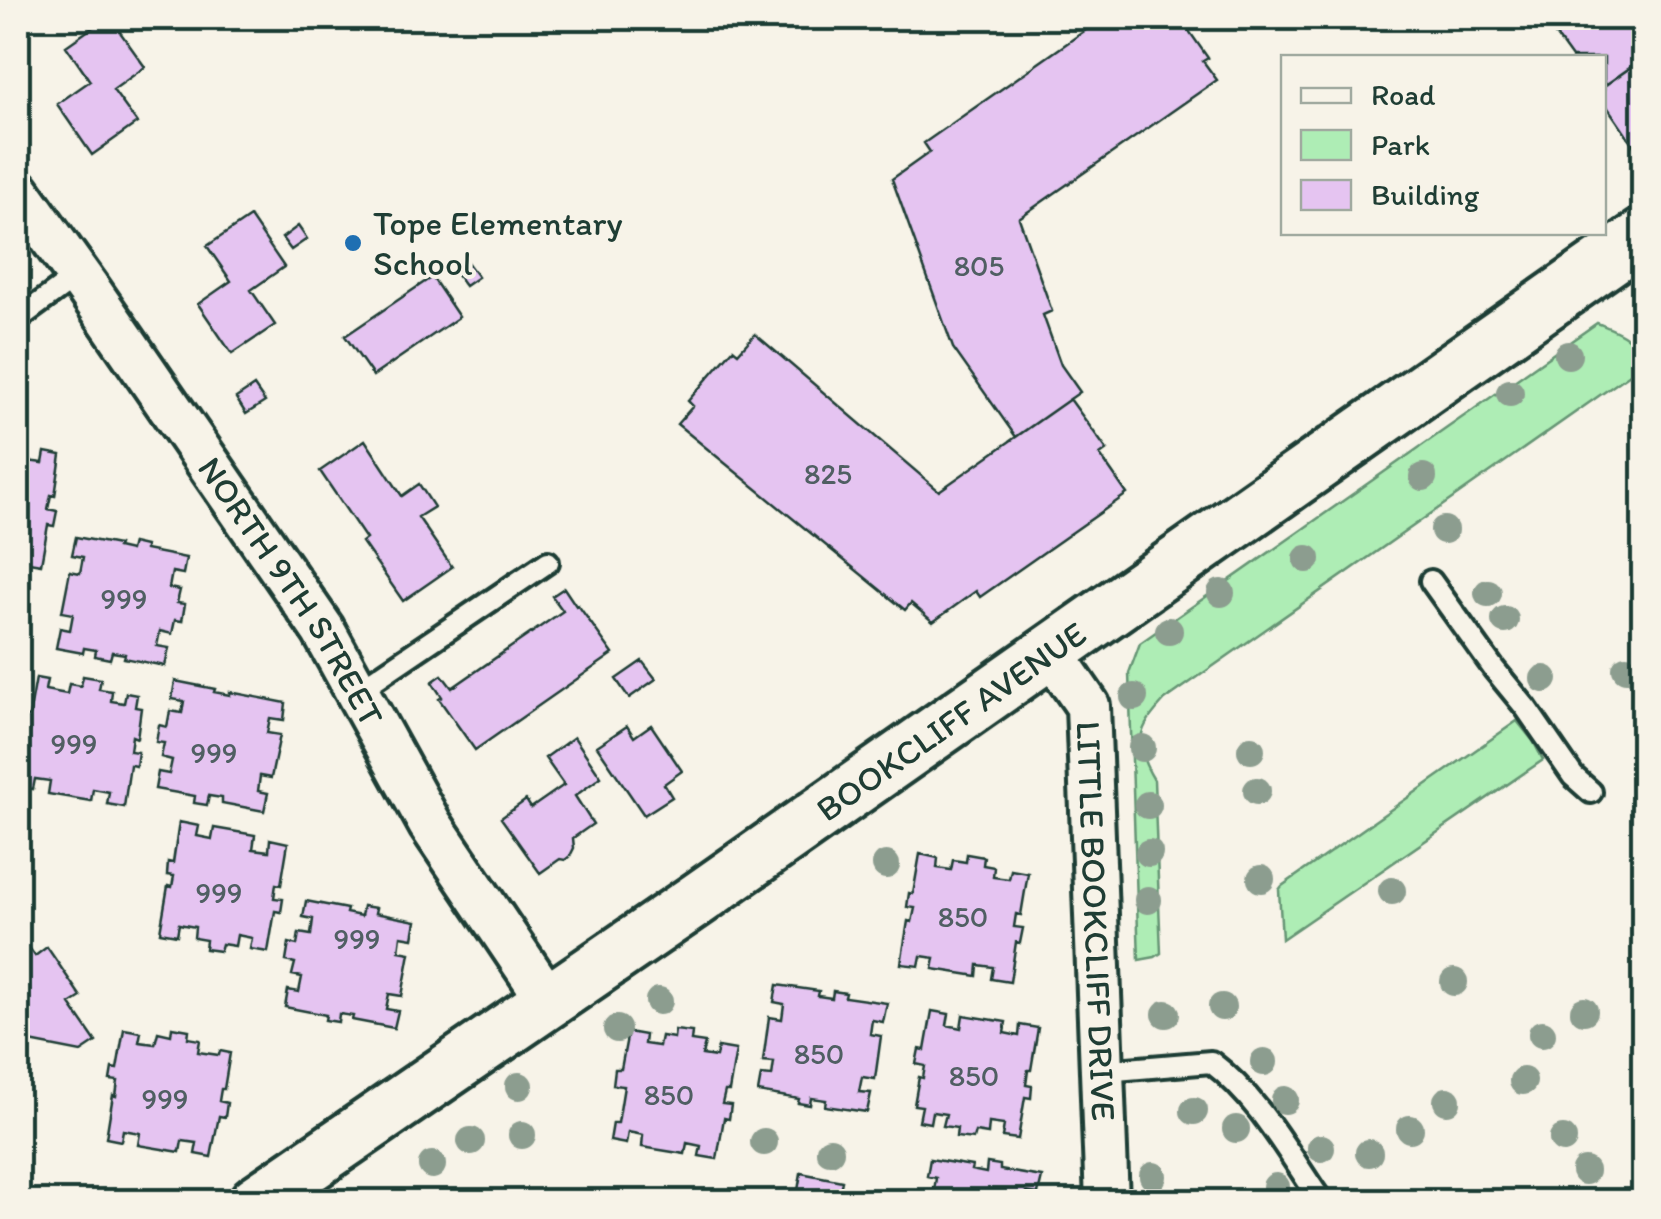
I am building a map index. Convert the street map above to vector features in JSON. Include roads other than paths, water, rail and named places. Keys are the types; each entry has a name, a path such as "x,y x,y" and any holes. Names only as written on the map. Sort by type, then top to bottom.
{"street":[{"name":"NORTH 9TH STREET","path":"18,191 323,630 430,824 549,1001"},
{"name":"BOOKCLIFF AVENUE","path":"256,1202 698,899 1644,235"},
{"name":"LITTLE BOOKCLIFF DRIVE","path":"1050,651 1088,706 1108,1202"}],"lane":[{"path":"18,319 78,275"},
{"path":"356,692 548,562"},
{"path":"1431,581 1573,776 1591,792"},
{"path":"1104,1071 1211,1062 1233,1079 1258,1108 1322,1202"}],"place":[{"name":"Tope Elementary School","path":"353,243"}]}
